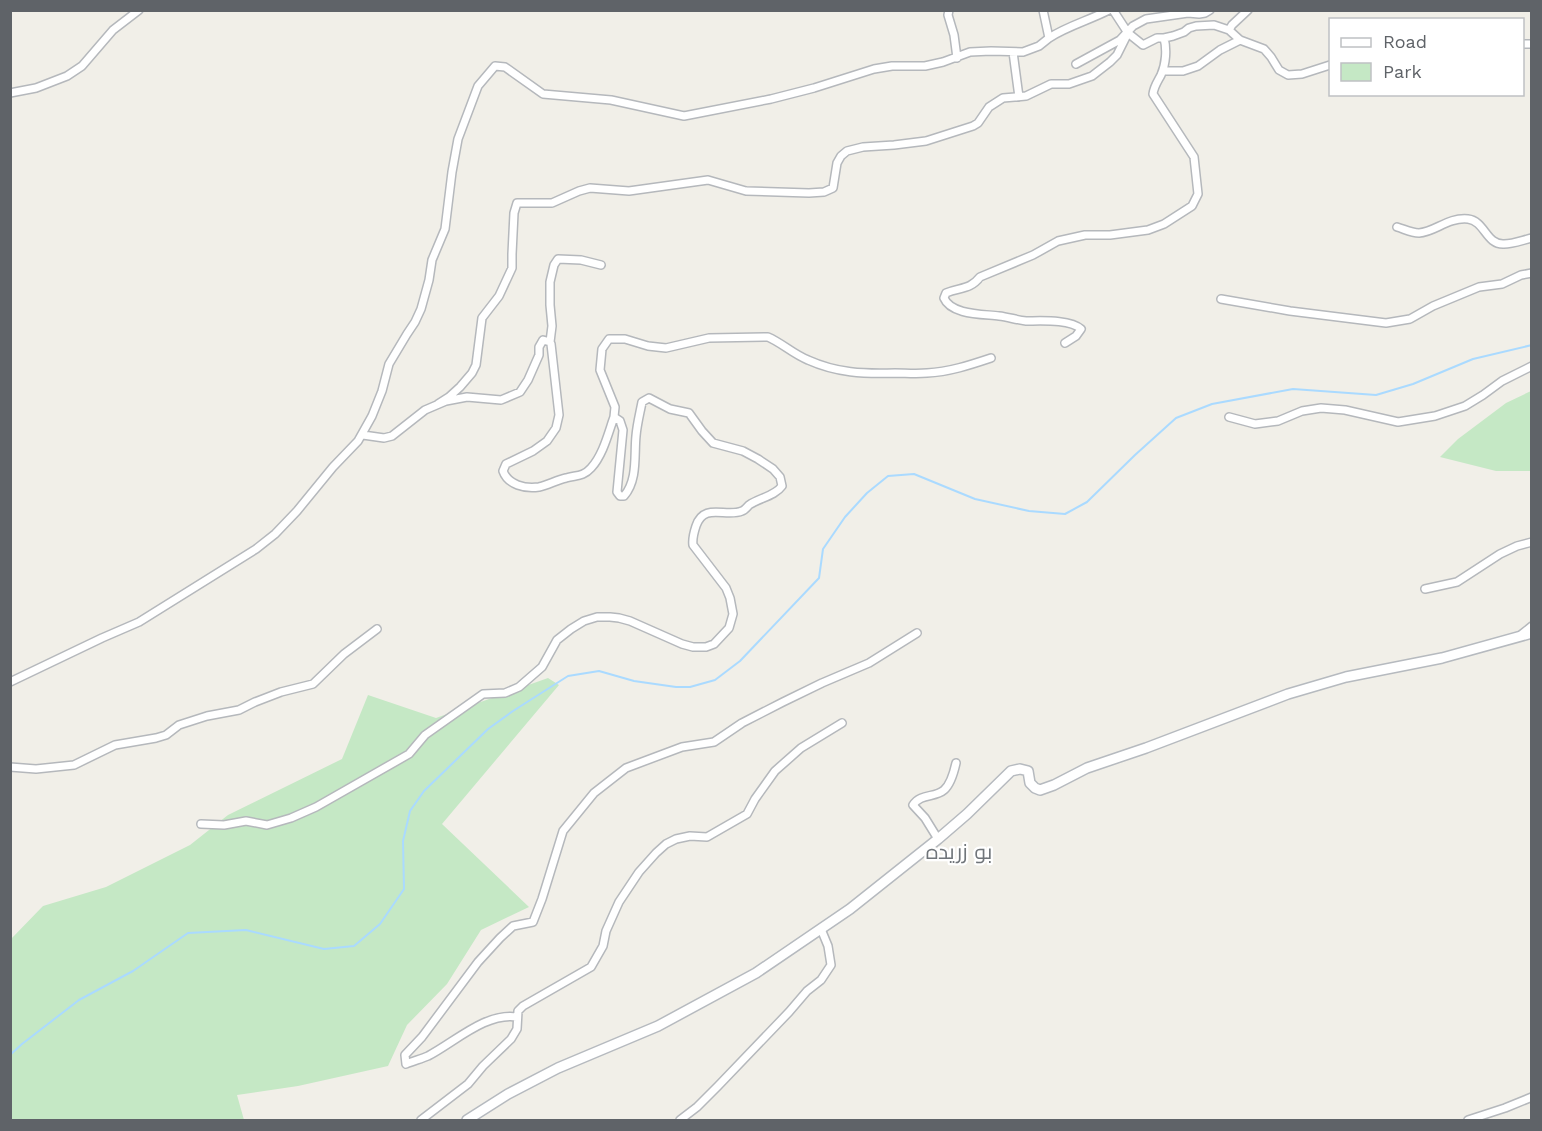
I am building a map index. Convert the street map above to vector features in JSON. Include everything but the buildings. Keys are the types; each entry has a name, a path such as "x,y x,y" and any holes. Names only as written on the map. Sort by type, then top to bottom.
{"street":[{"path":"10,93 36,88 67,76 82,66 113,30 139,10"},
{"path":"949,10 948,15 957,58"},
{"path":"1043,10 1049,38"},
{"path":"10,682 139,622 256,549 297,512 333,467 363,435 382,391 389,364 421,309 432,260 445,229 458,139 478,86 495,66 505,67 543,94 611,100 684,116 771,99 874,69 943,63 970,52 1023,52 1039,46 1059,31 1111,10 1128,33 1143,45 1157,38 1184,32 1196,26 1214,25 1229,30 1240,40 1264,49 1279,70 1288,75 1302,74 1329,65"},
{"path":"1142,10 1146,19"},
{"path":"1076,64 1120,40 1133,27 1146,19 1188,13 1199,14 1210,10"},
{"path":"1229,30 1248,10"},
{"path":"438,404 460,387 472,373 478,361 482,318 498,296 512,268 514,213 517,203 552,203 590,188 629,191 708,180 746,191 824,192 833,188 837,163 847,151 863,147 926,141 973,126 978,123 989,107 1003,98 1026,96 1051,84 1069,84 1092,76 1117,55 1128,33"},
{"path":"1065,342 1079,332 1081,329 1078,326 1018,320 958,310 948,305 944,298 946,293 969,287 980,277 1033,255 1058,241 1085,235 1110,235 1148,230 1164,224 1192,207 1198,194 1194,157 1153,94 1154,87 1163,71 1166,46 1164,38"},
{"path":"1163,71 1183,71 1198,66 1220,50 1240,40"},
{"path":"1013,51 1019,97"},
{"path":"1397,226 1411,232 1421,233 1446,222 1470,219 1479,224 1495,243 1504,244 1532,238"},
{"path":"601,265 581,260 558,259 554,265 550,282 552,326 550,342 559,415 555,428 547,441 533,451 506,464 503,471 505,475 521,487 539,487 567,477 584,475 593,467 614,417 615,407 600,370 602,349 609,339 625,339 648,346 666,348 709,338 768,336 809,361 840,371 868,374 928,373 953,369 991,358"},
{"path":"1221,299 1290,312 1386,323 1410,319 1433,306 1479,287 1503,284 1521,275 1532,273"},
{"path":"363,435 384,438 393,436 425,410 446,401 467,397 501,400 520,392 539,355 540,343 543,340 550,342"},
{"path":"1229,417 1255,424 1278,421 1302,411 1321,408 1346,410 1398,422 1435,416 1465,406 1502,381 1532,366"},
{"path":"201,824 224,825 246,821 267,825 316,807 409,754 425,735 483,694 505,693 519,687 542,667 557,640 584,621 597,617 619,618 682,644 706,647 714,644 729,628 734,614 726,588 693,545 696,525 700,517 707,513 741,511 751,503 778,491 782,486 780,477 773,469 743,451 713,443 689,413 670,410 649,398 642,402 636,434 635,472 627,492 624,496 620,496 617,492 623,430 620,422 614,417"},
{"path":"1425,588 1457,582 1500,554 1532,542"},
{"path":"1520,636 1532,626"},
{"path":"10,767 36,769 74,765 115,746 166,735 179,725 207,716 239,710 281,692 312,684 344,654 377,628"},
{"path":"517,1017 507,1015 489,1020 427,1056 406,1064 405,1054 422,1037 478,962 513,926 533,922 563,831 594,793 626,768 682,747 714,742 742,723 783,702 869,663 917,633"},
{"path":"468,1120 508,1094 558,1068 658,1026 756,973 850,909 938,839 1011,771 1020,769 1028,771 1030,783 1041,790 1087,768 1288,694 1346,677 1442,658 1532,633"},
{"path":"421,1120 468,1084 511,1039 517,1029 518,1011 523,1006 591,967 603,946 606,931 619,902 639,872 656,853 676,838 707,837 747,814 775,771 801,748 842,723"},
{"path":"938,839 914,804 922,797 943,791 949,783 956,763"},
{"path":"680,1120 697,1107 807,991 821,980 831,965 828,946 820,929"},
{"path":"1467,1120 1532,1097"}],"green space":[{"path":"1531,391 1531,471 1496,471 1440,457 1458,439 1506,403"},
{"path":"548,678 559,685 442,824 529,907 481,930 447,984 407,1025 388,1066 298,1086 237,1095 244,1120 11,1120 11,939 43,906 106,887 190,845 228,815 342,759 368,695 436,718"}],"waterway":[{"path":"10,1055 79,1000 133,971 188,933 246,930 324,949 354,946 380,924 404,889 403,841 410,811 424,791 488,729 568,676 599,671 634,681 676,687 690,687 715,680 740,661 819,578 823,549 845,517 867,493 888,476 914,474 975,499 1029,511 1065,514 1087,502 1176,418 1212,404 1293,389 1376,395 1413,384 1473,359 1532,345"}],"district":[{"name":"بو زريده","path":"959,852"}]}
